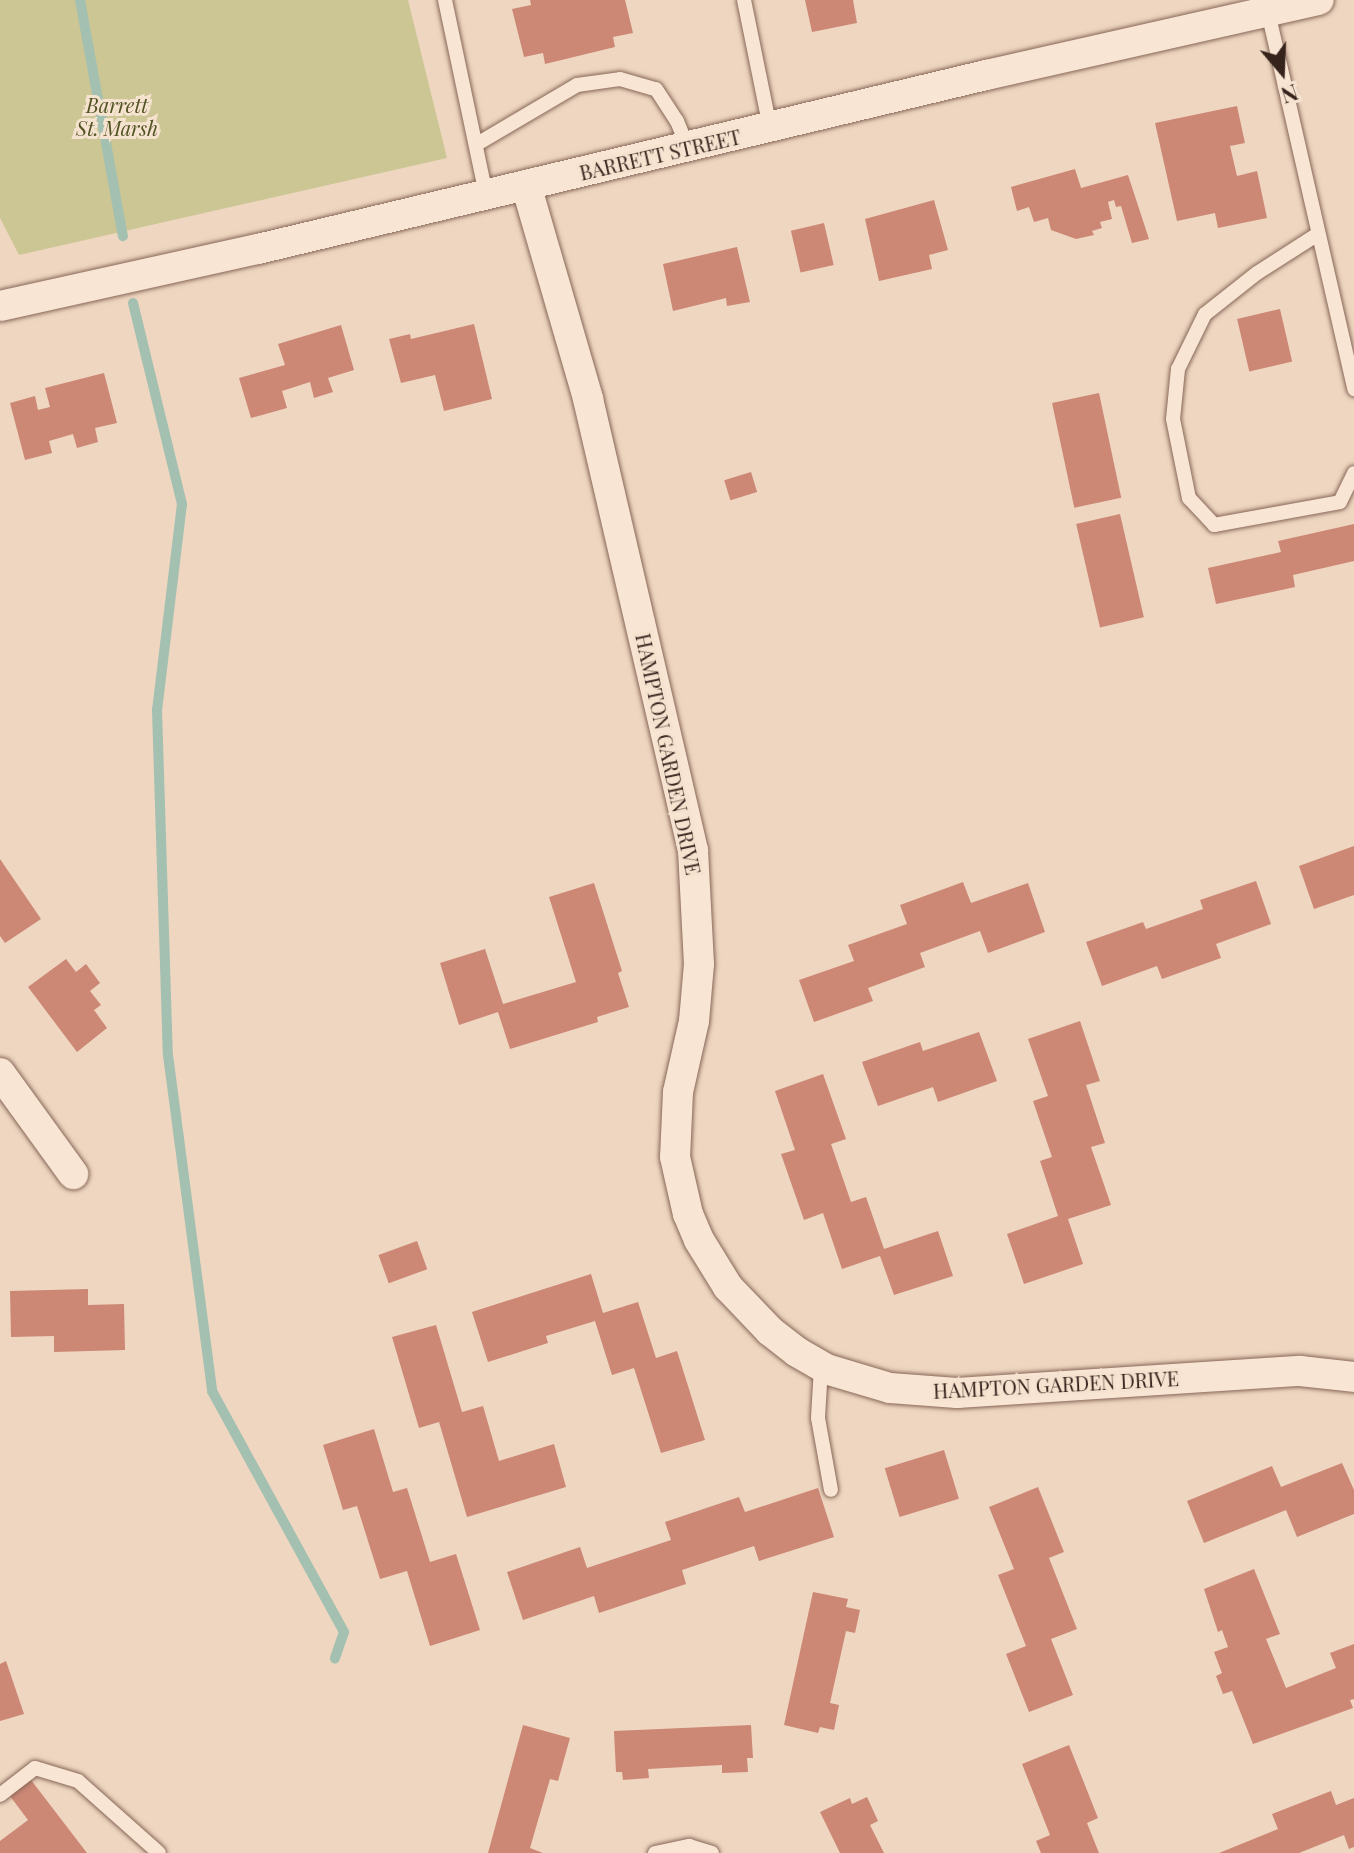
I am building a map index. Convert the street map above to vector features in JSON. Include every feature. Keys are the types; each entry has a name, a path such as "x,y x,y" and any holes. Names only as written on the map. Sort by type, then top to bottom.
{"street":[{"name":"BARRETT STREET","path":"0,306 1319,0"},
{"name":"HAMPTON GARDEN DRIVE","path":"526,185 588,399 693,850 699,964 694,1021 676,1114 675,1157 680,1186 699,1240 728,1287 770,1331 821,1366 857,1381 935,1393 1300,1371 1354,1377"},
{"path":"0,1073 73,1174"}],"lane":[{"path":"445,0 486,195"},
{"path":"744,0 770,128"},
{"path":"1268,12 1354,389"},
{"path":"477,144 577,85 620,79 656,89 677,121 687,146"},
{"path":"1318,234 1257,273 1205,314 1178,369 1173,419 1189,498 1214,525 1340,502 1354,473"},
{"path":"821,1366 818,1418 831,1490"},
{"path":"0,1795 35,1768 78,1781 159,1853"},
{"path":"655,1853 689,1846 712,1853"}],"green space":[{"name":"Barrett St. Marsh","path":"0,0 408,0 447,158 19,255 0,218"}],"building":[{"path":"530,0 625,0 633,33 613,37 615,47 545,64 543,53 524,57 512,9 531,5"},
{"path":"805,0 853,0 857,23 812,32"},
{"path":"1237,106 1245,143 1230,146 1237,176 1257,171 1267,218 1218,228 1215,213 1177,221 1155,123"},
{"path":"1075,169 1081,188 1128,175 1149,239 1132,243 1121,206 1116,207 1114,200 1108,202 1112,219 1100,222 1102,228 1092,231 1094,235 1076,239 1051,230 1048,218 1034,222 1029,207 1017,211 1011,187"},
{"path":"934,200 948,250 929,255 932,269 879,281 865,219"},
{"path":"824,223 834,265 801,273 791,231"},
{"path":"737,247 750,302 727,306 726,298 673,311 663,264"},
{"path":"1280,309 1292,362 1249,372 1237,319"},
{"path":"474,324 492,399 444,411 435,375 401,383 389,339 410,334 411,339"},
{"path":"341,325 354,370 328,378 333,392 314,398 310,382 282,391 287,408 251,418 239,378 285,365 278,344"},
{"path":"104,373 117,423 95,428 98,442 77,448 73,434 49,441 52,453 25,460 10,403 35,396 38,410 50,407 45,388"},
{"path":"1099,393 1121,498 1074,508 1052,403"},
{"path":"751,472 757,492 730,500 724,480"},
{"path":"1120,514 1144,617 1100,627 1076,524"},
{"path":"1354,524 1354,561 1293,575 1295,587 1216,604 1208,568 1281,552 1278,541"},
{"path":"1354,846 1354,895 1314,909 1299,866"},
{"path":"0,859 41,919 5,943 0,936"},
{"path":"1256,881 1271,924 1216,944 1221,958 1162,979 1157,966 1102,986 1086,942 1143,922 1146,929 1203,909 1200,900"},
{"path":"963,882 971,903 1028,883 1045,932 988,953 980,931 920,953 925,967 868,988 873,1001 814,1022 799,980 854,961 848,945 907,924 900,905"},
{"path":"594,883 622,971 618,973 629,1007 597,1017 598,1022 510,1049 498,1012 459,1025 440,963 485,949 503,1004 576,982 549,897"},
{"path":"66,959 76,972 86,964 100,983 90,991 101,1005 94,1010 107,1028 77,1052 28,987"},
{"path":"1080,1021 1100,1081 1086,1085 1105,1143 1091,1147 1111,1205 1068,1219 1083,1264 1024,1284 1007,1234 1058,1216 1040,1161 1052,1157 1033,1101 1048,1096 1028,1039"},
{"path":"979,1032 997,1081 938,1102 933,1087 878,1106 862,1062 920,1042 923,1051"},
{"path":"823,1074 846,1139 831,1144 851,1202 866,1197 884,1249 938,1231 953,1276 894,1295 880,1256 842,1269 823,1213 804,1220 781,1154 795,1150 775,1091"},
{"path":"417,1241 427,1269 389,1283 378,1255"},
{"path":"591,1274 603,1313 638,1302 656,1358 677,1351 705,1440 661,1453 634,1368 612,1375 595,1321 546,1336 548,1343 488,1362 472,1312"},
{"path":"88,1289 88,1305 124,1304 125,1350 54,1352 54,1336 11,1337 10,1291"},
{"path":"436,1325 462,1412 483,1406 499,1461 554,1444 566,1487 467,1517 439,1422 419,1428 392,1337"},
{"path":"374,1429 393,1492 407,1488 430,1562 456,1554 480,1630 430,1646 407,1571 380,1579 357,1506 343,1510 323,1445"},
{"path":"944,1450 959,1499 900,1517 885,1468"},
{"path":"1342,1463 1354,1490 1354,1514 1297,1537 1286,1510 1204,1543 1187,1501 1272,1466 1281,1487"},
{"path":"1038,1487 1064,1552 1049,1558 1077,1629 1051,1639 1073,1695 1029,1712 1006,1654 1026,1646 998,1575 1014,1569 989,1507"},
{"path":"818,1488 834,1537 759,1561 754,1546 682,1570 686,1584 599,1613 594,1596 523,1620 507,1572 580,1547 587,1568 671,1540 665,1522 739,1497 745,1512"},
{"path":"1254,1569 1280,1634 1266,1639 1286,1688 1336,1668 1330,1653 1354,1644 1354,1699 1350,1700 1353,1708 1253,1744 1232,1691 1223,1694 1216,1676 1222,1673 1214,1652 1228,1647 1222,1630 1218,1632 1204,1589"},
{"path":"813,1592 848,1599 846,1607 860,1610 855,1633 846,1631 830,1703 839,1705 834,1730 820,1727 818,1733 784,1725"},
{"path":"6,1661 24,1714 0,1721 0,1664"},
{"path":"523,1725 570,1738 558,1781 550,1779 530,1848 543,1853 488,1853"},
{"path":"751,1725 753,1758 747,1758 748,1772 722,1773 722,1765 648,1769 649,1778 623,1780 622,1772 616,1772 614,1731"},
{"path":"1069,1745 1098,1818 1087,1823 1099,1853 1041,1853 1036,1841 1050,1835 1022,1764"},
{"path":"31,1780 87,1853 0,1853 0,1841 28,1820 10,1796"},
{"path":"1331,1791 1336,1805 1354,1798 1354,1847 1349,1849 1344,1835 1299,1853 1219,1853 1278,1829 1272,1814"},
{"path":"867,1797 878,1821 870,1825 884,1853 840,1853 820,1812 850,1798 852,1804"}],"waterway":[{"path":"80,0 123,236"},
{"path":"133,303 182,504 157,710 168,1055 212,1391 344,1632 335,1658"}]}
